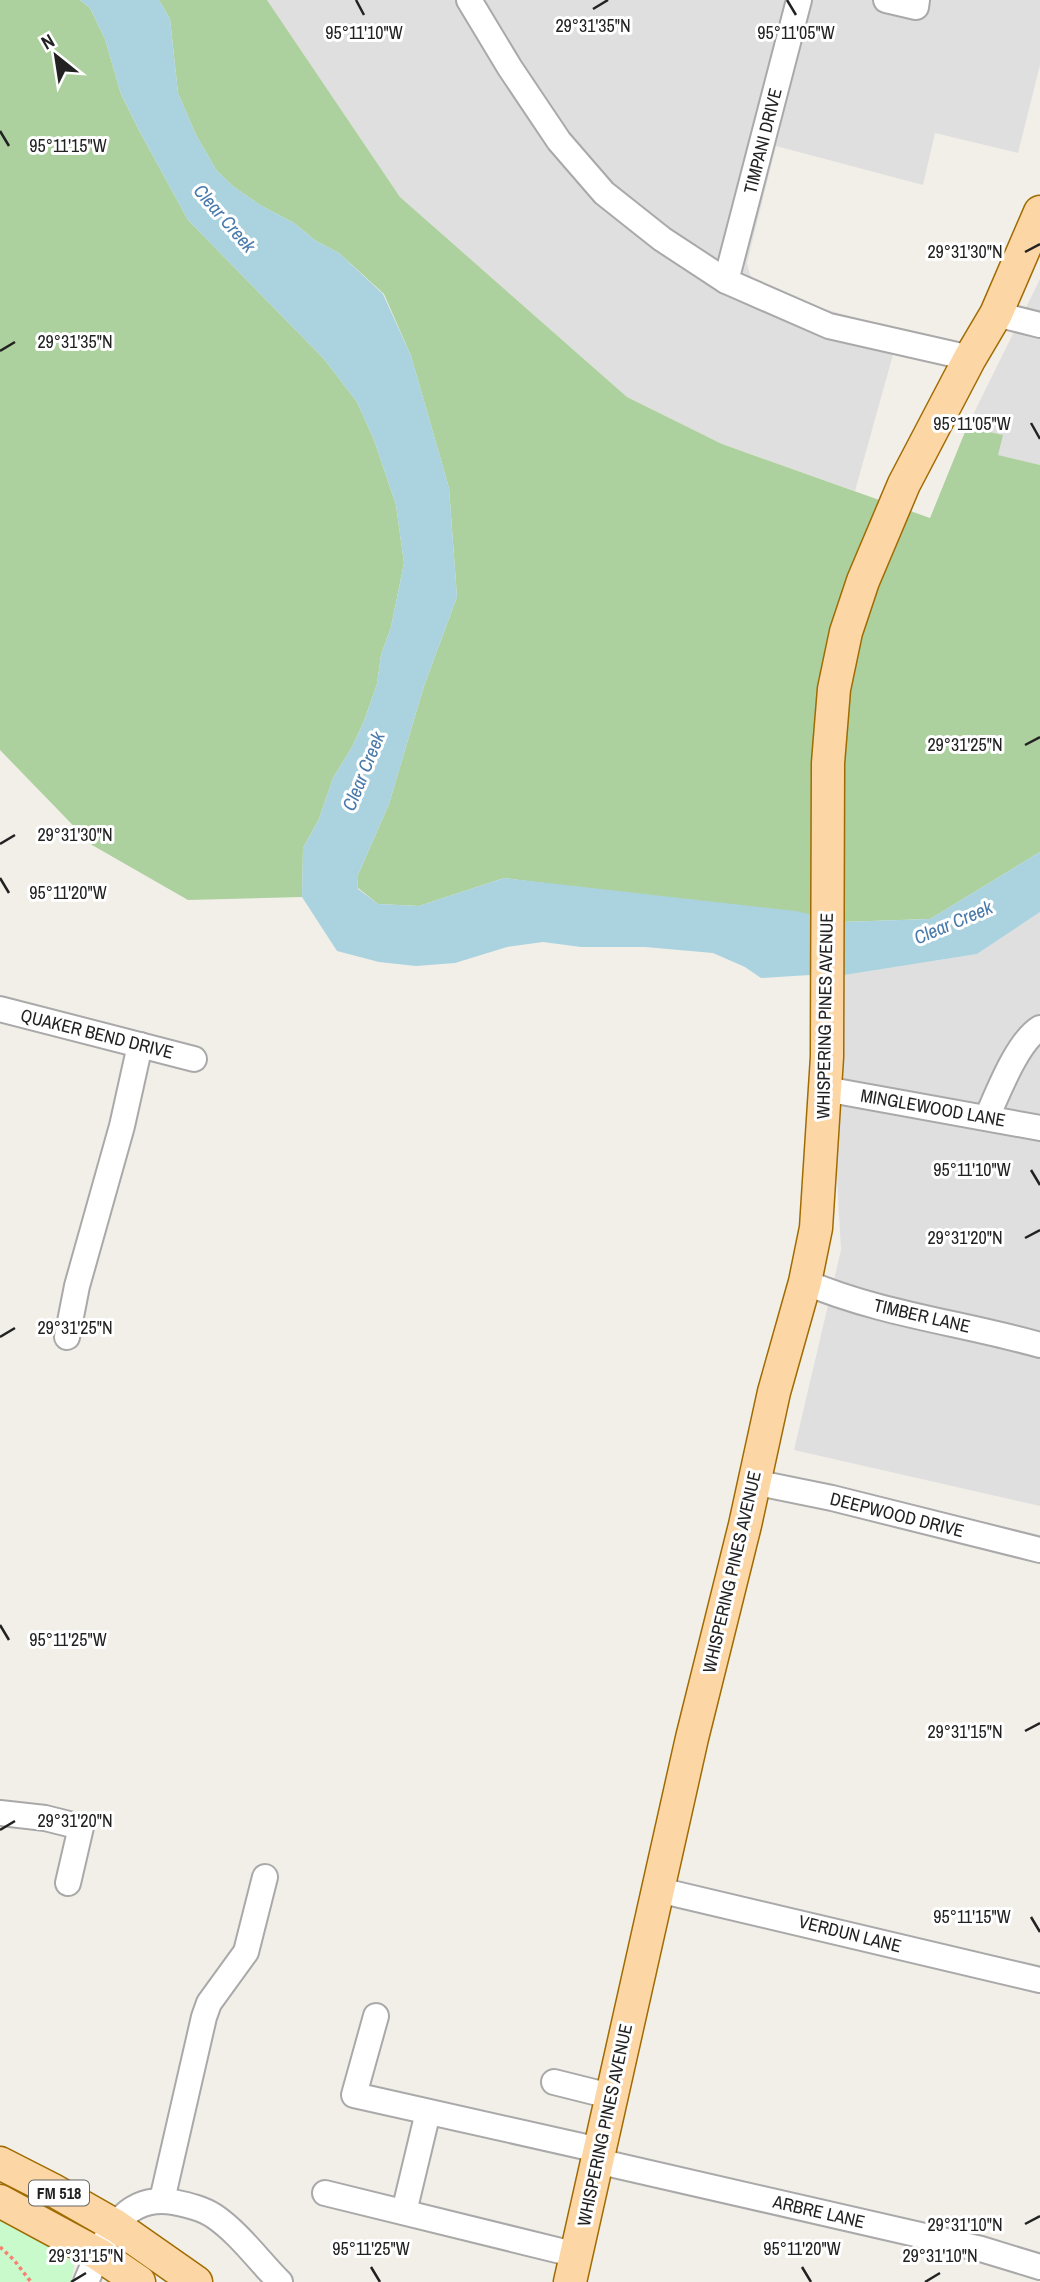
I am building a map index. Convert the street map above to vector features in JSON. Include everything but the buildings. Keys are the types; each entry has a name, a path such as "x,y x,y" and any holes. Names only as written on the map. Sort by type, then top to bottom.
{"main road":[{"name":"WHISPERING PINES AVENUE","path":"573,2269 692,1738 816,1228 827,1057 828,763 834,689 846,632 863,581 904,484 996,314 1040,212"},
{"name":"FM 518","path":"0,2163 116,2226 196,2282"},
{"name":"FM 518","path":"0,2201 92,2268 139,2282"}],"street":[{"path":"468,0 559,141 604,193 662,239 726,281 828,326 970,358"},
{"name":"TIMPANI DRIVE","path":"726,281 799,0"},
{"path":"886,0 917,4"},
{"path":"996,314 1040,325"},
{"name":"QUAKER BEND DRIVE","path":"0,1009 194,1059"},
{"path":"987,1117 1007,1072 1032,1033 1040,1028"},
{"path":"67,1337 77,1286 122,1126 140,1045"},
{"name":"MINGLEWOOD LANE","path":"825,1089 1040,1128"},
{"name":"TIMBER LANE","path":"805,1282 841,1296 909,1315 1040,1345"},
{"name":"DEEPWOOD DRIVE","path":"753,1482 832,1498 1040,1550"},
{"path":"0,1813 44,1818 81,1827 68,1882"},
{"path":"162,2200 204,2017 209,2003 247,1952 265,1877"},
{"name":"VERDUN LANE","path":"659,1890 1040,1980"},
{"name":"ARBRE LANE","path":"376,2016 354,2095 981,2249 1040,2267"},
{"path":"554,2082 610,2096"},
{"path":"404,2212 428,2112"},
{"path":"325,2193 404,2212 573,2269"},
{"path":"92,2268 128,2210 149,2201 162,2200 192,2206 212,2215 280,2282"}],"path":[{"path":"0,2247 32,2282"}],"shaded area":[{"path":"267,0 1040,0 1040,65 1018,153 935,133 923,185 776,146 747,263 750,275 759,284 810,305 856,318 894,351 855,491 722,444 627,397 400,197"},
{"path":"1040,279 1040,465 997,455 1002,435 967,427"},
{"path":"1040,912 1040,1506 794,1450 841,1250 836,1161 838,976 977,954"}],"green space":[{"path":"0,0 80,0 90,8 105,39 121,94 188,220 324,359 357,402 374,440 396,505 404,563 391,627 381,655 377,684 364,721 333,778 319,819 303,848 302,897 188,900 92,845 0,750"},
{"path":"159,0 267,0 400,197 627,397 722,444 930,518 967,427 1003,435 998,455 1040,465 1040,852 930,919 841,922 504,878 419,906 378,904 358,888 357,877 389,804 424,686 457,597 449,488 411,356 384,294 339,253 316,241 294,223 260,205 217,171 196,135 178,93 170,19"},
{"path":"0,2214 63,2248 75,2263 71,2282 0,2282"}],"water":[{"name":"Clear Creek","path":"80,0 159,0 170,19 178,93 196,135 217,171 260,205 294,223 316,241 339,253 383,294 411,356 449,488 457,597 424,686 389,804 357,877 358,889 378,904 419,906 504,878 796,911 841,922 930,919 1040,852 1040,912 977,954 838,976 761,978 745,967 713,953 645,947 581,947 543,942 507,947 455,963 416,966 379,962 337,951 302,897 303,848 319,819 333,778 364,721 377,684 381,655 391,627 404,563 396,505 374,440 357,402 324,359 188,220 121,94 105,39 90,8"}]}
